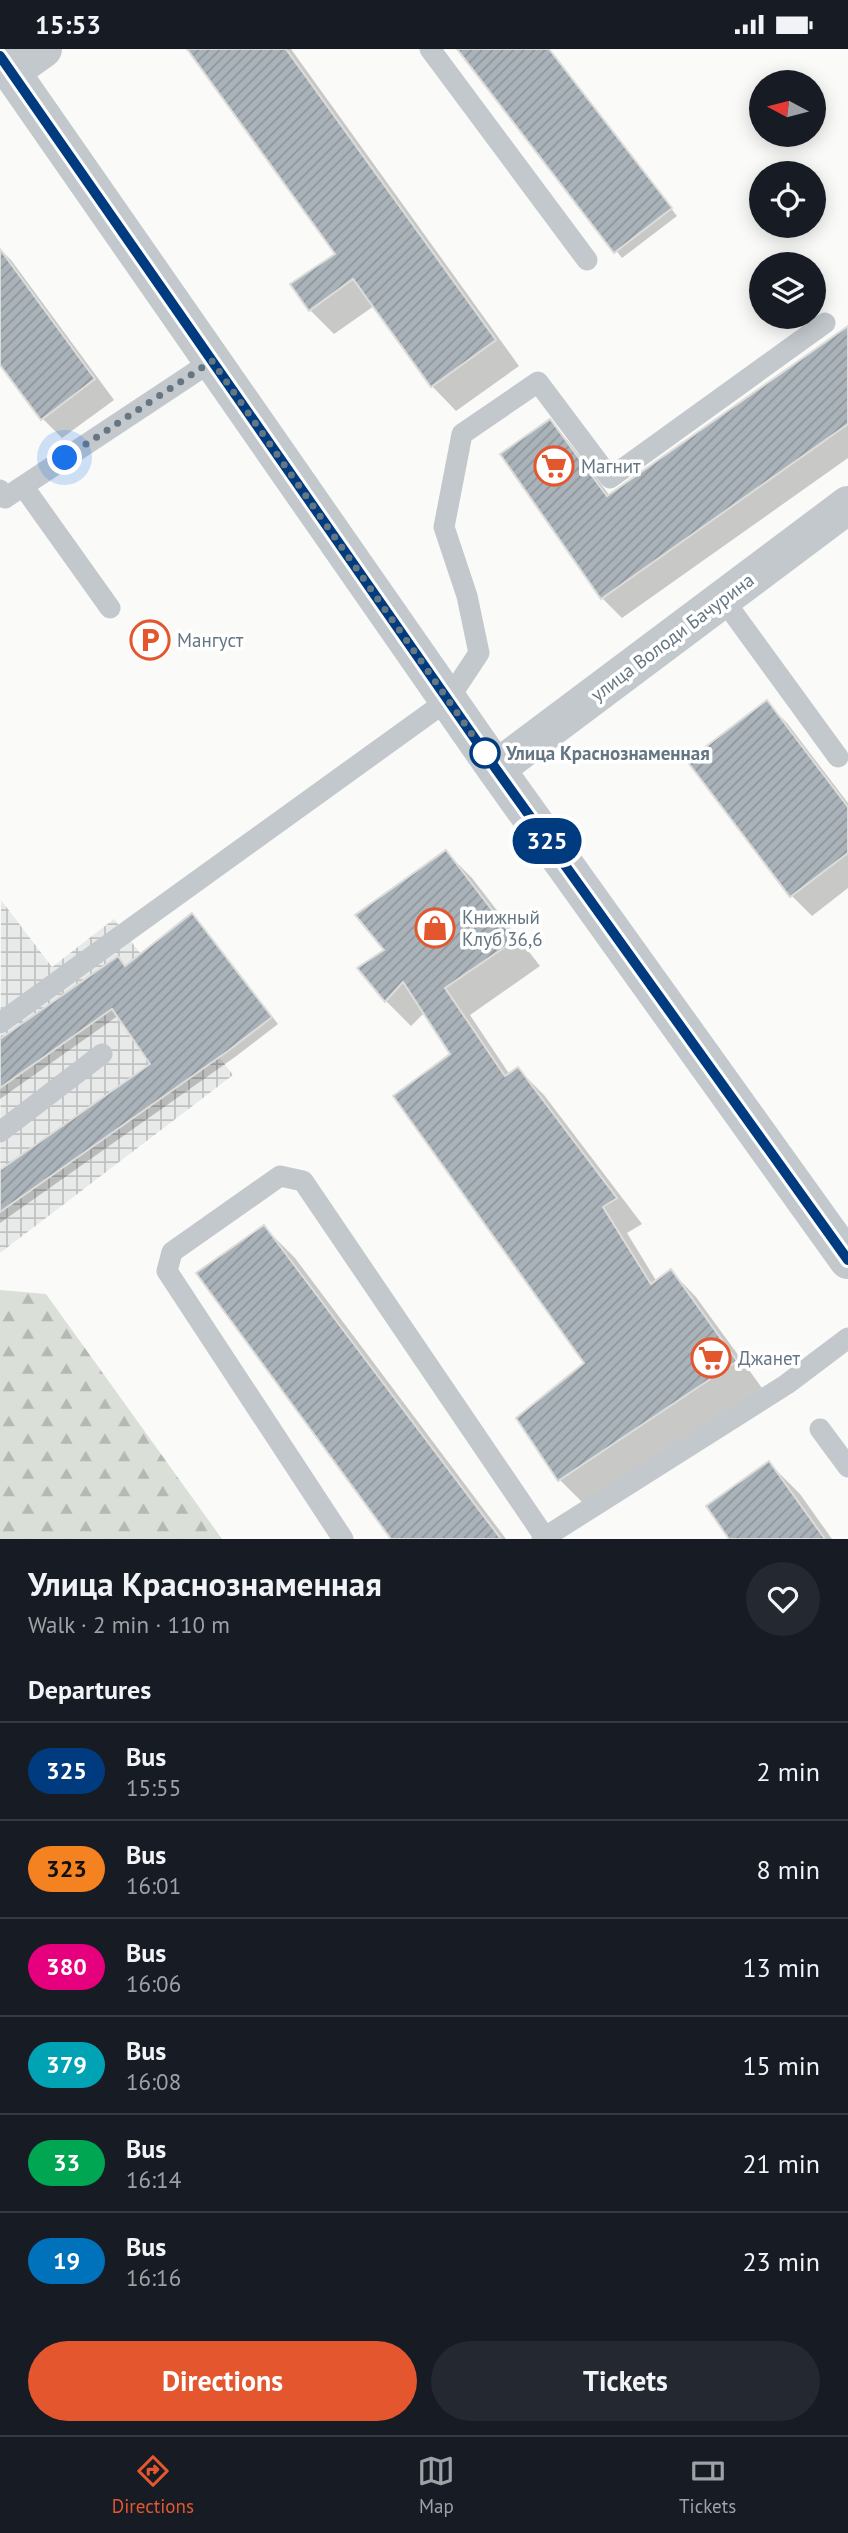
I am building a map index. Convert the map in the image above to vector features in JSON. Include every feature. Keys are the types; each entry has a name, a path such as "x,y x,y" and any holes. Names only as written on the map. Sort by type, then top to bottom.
{"street":[{"path":"43,49 14,59 212,361 496,769 848,1259"},
{"name":"улица Володи Бачурина","path":"496,769 848,505"}],"lane":[{"path":"430,49 587,260"},
{"path":"0,1023 448,700 479,653 467,596 444,527 462,434 538,382 610,478 817,329"},
{"path":"0,491 5,498 212,361"},
{"path":"23,486 110,608"},
{"path":"723,599 838,757"},
{"path":"0,1132 102,1054"},
{"path":"343,1539 167,1271 172,1252 280,1176 303,1181 544,1538 787,1384 848,1338"},
{"path":"820,1429 848,1467"}],"shaded area":[{"path":"1,900 52,967 114,919 233,1075 0,1253"}],"green space":[{"path":"0,1290 46,1294 222,1539 0,1539"}],"building":[{"path":"187,49 286,49 496,340 431,387 353,279 309,311 290,284 335,254"},
{"path":"457,49 549,49 672,208 614,253"},
{"path":"0,249 95,379 41,420 0,365"},
{"path":"848,326 848,424 601,599 500,454 550,419 607,496"},
{"path":"767,700 848,807 848,853 790,897 687,761"},
{"path":"446,850 515,940 445,988 505,1076 518,1067 617,1198 603,1207 651,1284 671,1269 737,1361 558,1481 516,1418 584,1363 393,1096 450,1054 403,982 385,1002 357,968 384,950 355,915"},
{"path":"192,913 272,1017 0,1212 0,1170 150,1064 112,1009 0,1088 0,1039 118,956 125,966"},
{"path":"264,1225 501,1539 391,1539 196,1273"},
{"path":"769,1461 825,1539 729,1539 706,1506"}],"bus line":[{"name":"325","path":"0,56 496,769 848,1260"}],"place":[{"name":"Магнит","path":"554,466"},
{"name":"Мангуст","path":"150,640"},
{"name":"Улица Краснознаменная","path":"485,753"},
{"name":"Книжный Клуб 36,6","path":"435,928"},
{"name":"Джанет","path":"711,1358"}],"route":[{"path":"65,458 212,361 485,753"}]}
